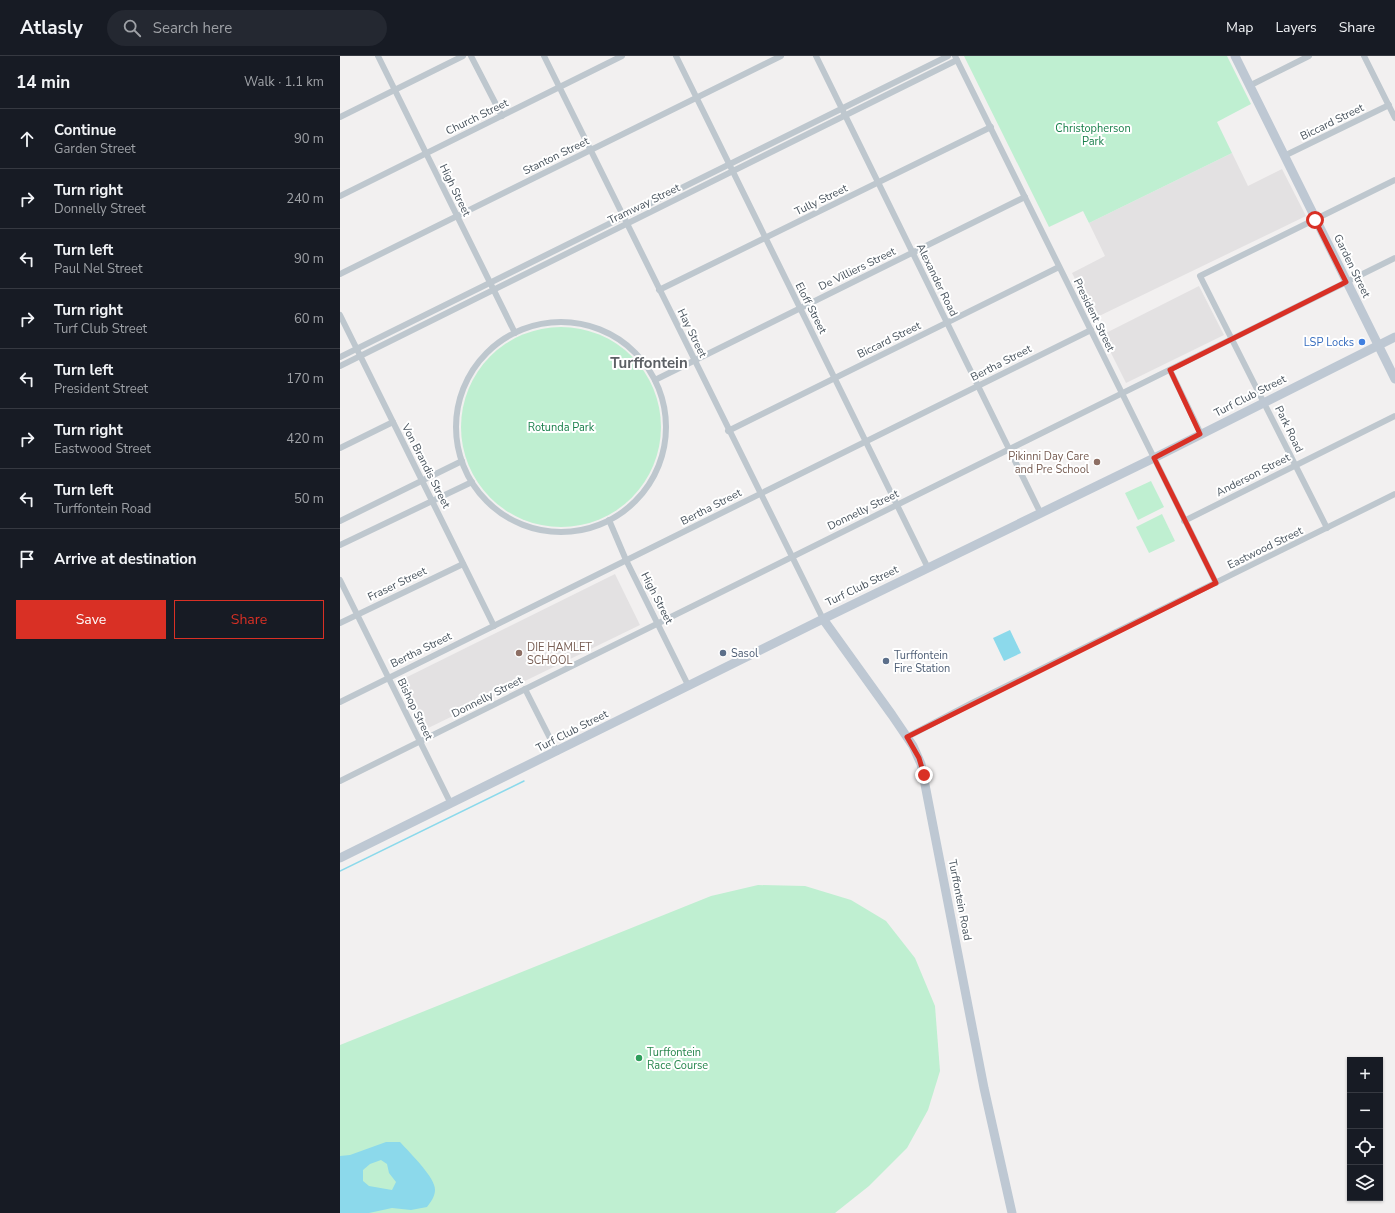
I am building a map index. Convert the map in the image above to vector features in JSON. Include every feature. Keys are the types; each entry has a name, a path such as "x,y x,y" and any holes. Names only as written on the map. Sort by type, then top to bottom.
{"main road":[{"name":"Garden Street","path":"1235,56 1395,379"},
{"name":"Turf Club Street","path":"340,858 557,752 688,685 1041,514 1395,337"},
{"name":"Turffontein Road","path":"823,619 907,737 919,758 924,775 984,1088 1012,1213"}],"street":[{"name":"High Street","path":"378,56 515,333"},
{"path":"340,117 464,56"},
{"path":"472,56 502,116"},
{"name":"Hay Street","path":"544,56 728,431 823,619"},
{"name":"Church Street","path":"340,196 622,56"},
{"name":"Eloff Street","path":"676,56 928,568"},
{"name":"Stanton Street","path":"340,274 781,56"},
{"name":"Alexander Road","path":"816,56 1041,514"},
{"name":"Tramway Street","path":"340,356 948,56"},
{"path":"1249,86 1309,56"},
{"path":"1364,56 1395,118"},
{"name":"Tramway Street","path":"340,366 902,88 956,58"},
{"name":"President Street","path":"956,58 1216,583"},
{"path":"898,81 902,88"},
{"name":"Biccard Street","path":"1284,156 1388,105"},
{"name":"Tully Street","path":"660,290 991,127"},
{"path":"1315,220 1395,180"},
{"path":"675,192 679,199"},
{"name":"De Villiers Street","path":"655,380 1025,197"},
{"name":"Park Road","path":"1315,220 1200,276 1328,528"},
{"path":"553,252 557,258"},
{"name":"Donnelly Street","path":"340,780 1122,393 1233,340 1395,258"},
{"name":"Biccard Street","path":"728,431 1059,267"},
{"path":"449,303 453,310"},
{"name":"Von Brandis Street","path":"340,315 433,500 494,626"},
{"path":"424,315 427,322"},
{"path":"554,322 572,322 595,327 616,337 635,352 655,380 663,400 666,421 665,438 659,464 647,486 636,500 609,520 584,529 571,531 558,532 533,528 515,521 498,511 479,493 472,482 462,461 456,429 458,408 464,387 474,368 488,352 515,333 537,325 554,322"},
{"name":"Bertha Street","path":"340,702 1091,330"},
{"path":"1170,370 1200,434"},
{"name":"Anderson Street","path":"1184,521 1395,416"},
{"path":"340,448 393,422"},
{"path":"340,521 462,461"},
{"path":"340,545 472,482"},
{"name":"Eastwood Street","path":"907,737 1395,494"},
{"name":"High Street","path":"609,520 626,560 688,685"},
{"name":"Fraser Street","path":"340,623 463,564"},
{"name":"Bishop Street","path":"340,580 451,804"},
{"path":"525,689 557,752"}],"shaded area":[{"path":"1232,153 1248,186 1282,169 1306,216 1095,318 1072,273 1105,256 1089,223"},
{"path":"1199,286 1224,335 1126,383 1102,335"},
{"name":"DIE HAMLET SCHOOL","path":"615,574 640,625 422,731 397,682"}],"green space":[{"name":"Christopherson Park","path":"964,56 1227,56 1251,104 1217,122 1232,153 1089,223 1083,211 1049,227"},
{"name":"Rotunda Park","path":"551,327 571,327 599,334 617,344 632,356 644,371 654,389 661,417 661,437 654,465 644,483 632,498 617,510 599,520 571,527 551,527 523,520 505,510 484,491 468,465 465,456 461,437 461,417 468,389 478,371 497,350 523,334 532,331"},
{"path":"1151,481 1164,507 1138,520 1125,493"},
{"path":"1162,514 1175,541 1149,553 1136,527"},
{"name":"Turffontein Race Course","path":"758,885 805,886 851,900 886,921 915,958 935,1006 940,1071 928,1110 907,1148 869,1186 835,1213 340,1213 340,1045 711,896"}],"water":[{"path":"1010,630 1021,653 1004,661 993,638"},
{"path":"386,1142 400,1142 427,1172 431,1179 435,1190 432,1199 427,1207 411,1210 392,1208 369,1213 340,1213 340,1156 350,1155","holes":["381,1160 387,1164 389,1173 396,1182 392,1190 369,1186 363,1181 363,1170 370,1164"]}],"waterway":[{"path":"340,871 524,781"}],"place":[{"name":"LSP Locks","path":"1362,342"},
{"name":"Pikinni Day Care and Pre School","path":"1097,462"},
{"name":"DIE HAMLET SCHOOL","path":"519,653"},
{"name":"Sasol","path":"723,653"},
{"name":"Turffontein Fire Station","path":"886,661"},
{"name":"Turffontein Race Course","path":"639,1058"}],"district":[{"name":"Turffontein","path":"649,363"}],"route":[{"path":"924,775 919,758 907,737 972,703 1216,583 1154,458 1200,434 1170,370 1197,358 1346,282 1315,220"}]}
